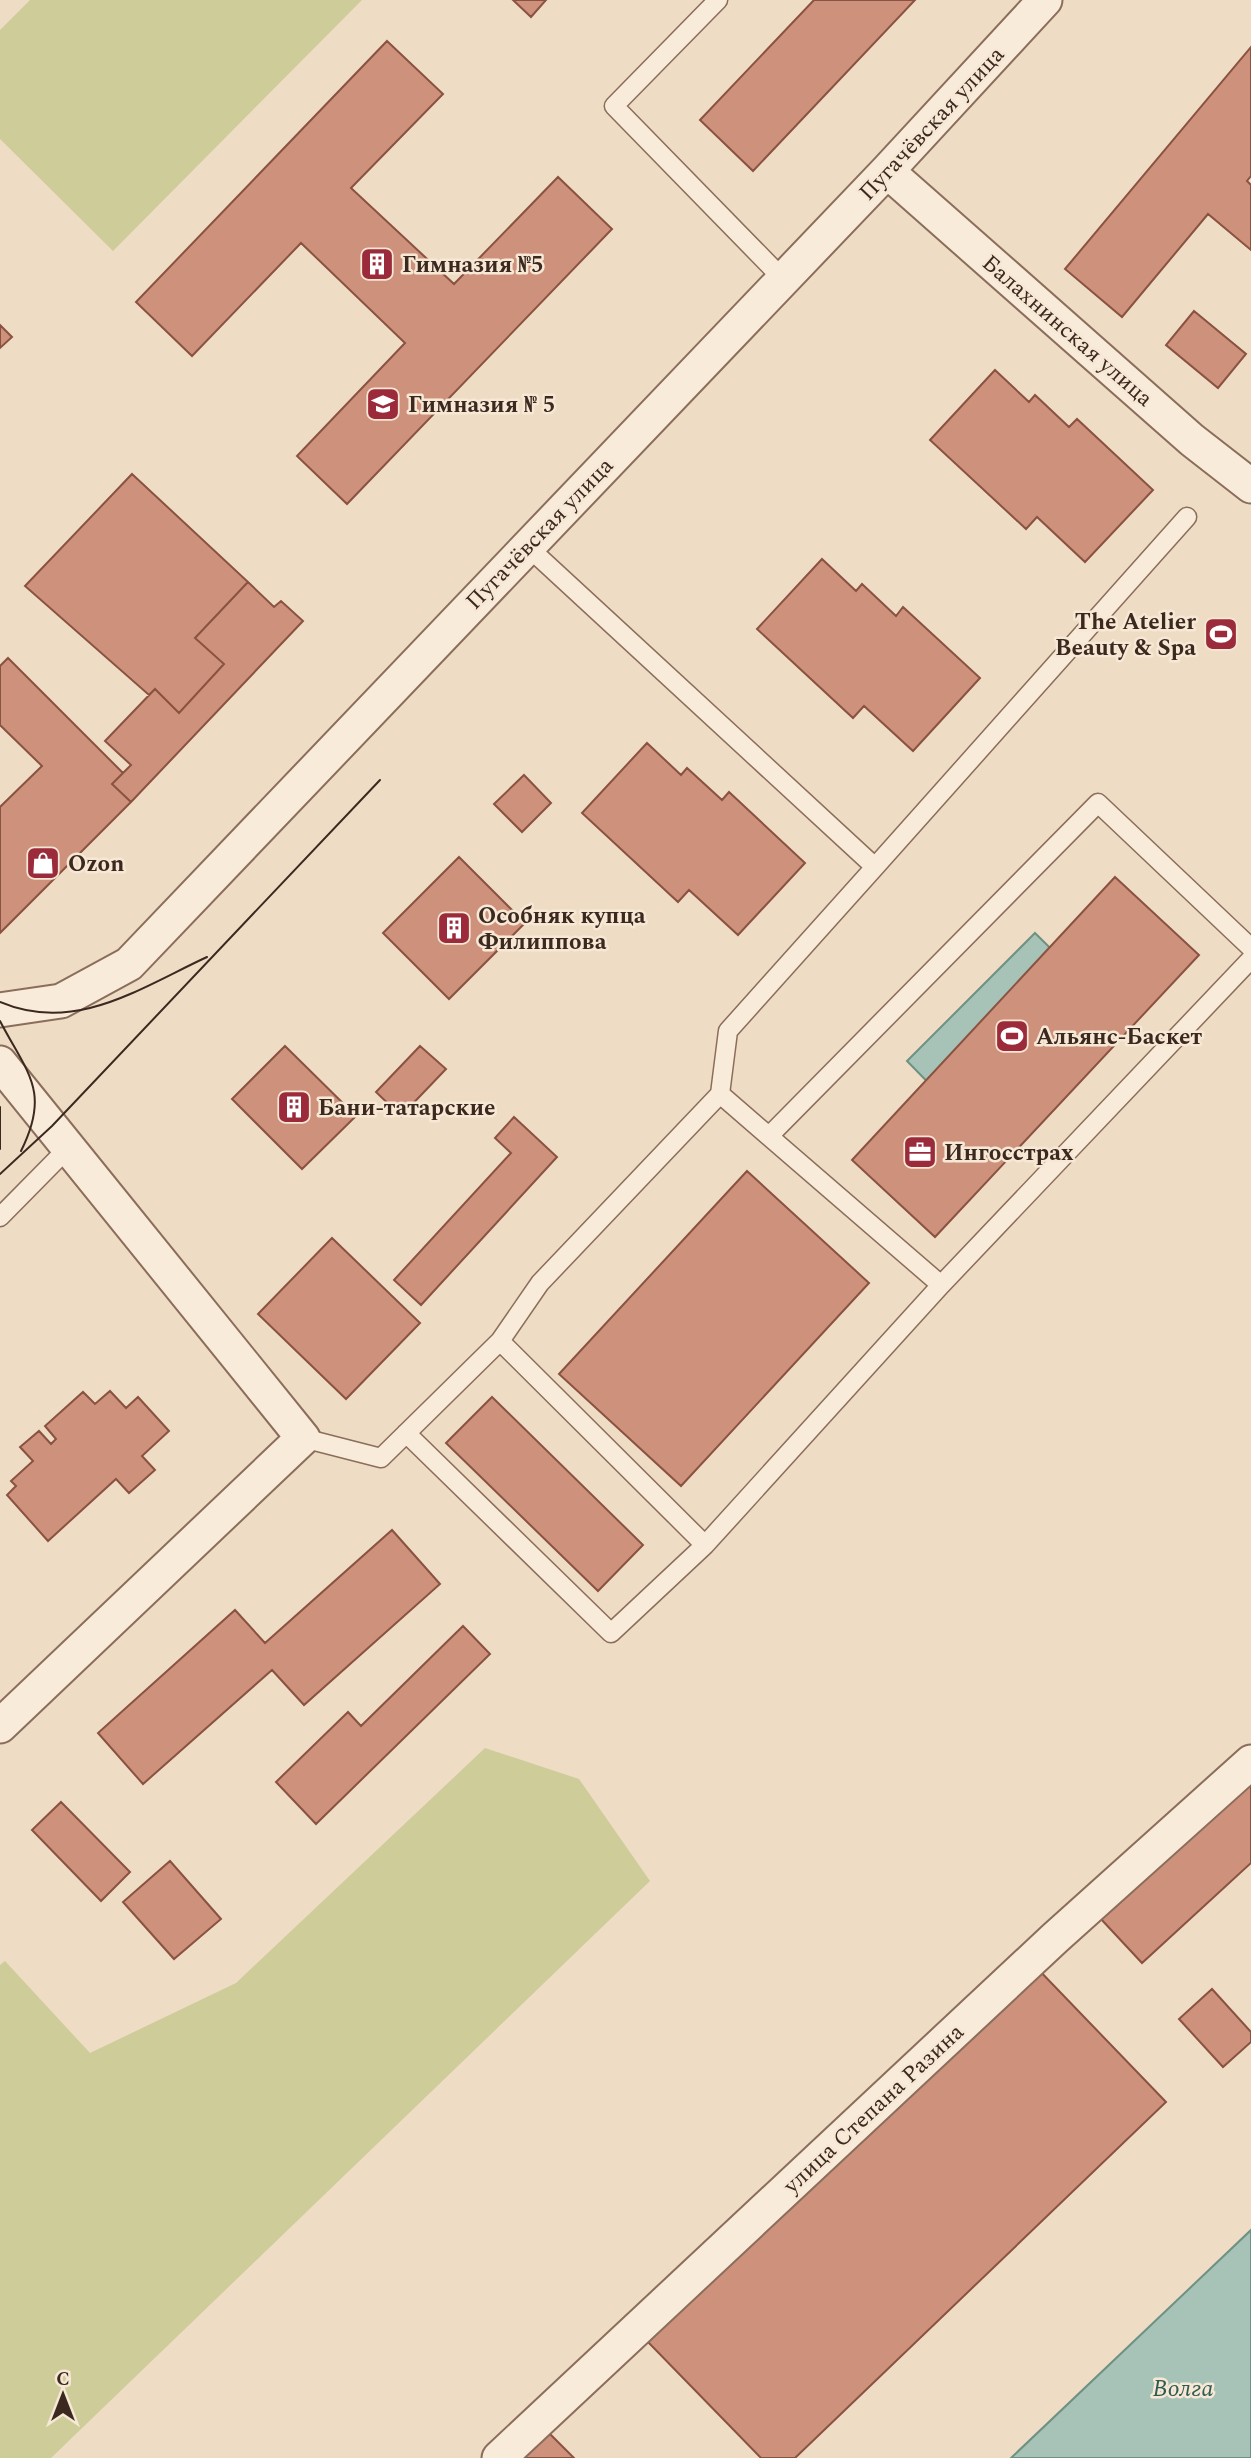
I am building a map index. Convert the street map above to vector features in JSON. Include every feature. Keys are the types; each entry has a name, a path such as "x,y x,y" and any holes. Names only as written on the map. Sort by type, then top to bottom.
{"street":[{"name":"Пугачёвская улица","path":"0,1010 61,1001 129,964 887,171 1045,0"},
{"name":"Балахнинская улица","path":"887,171 1192,440 1251,486"},
{"path":"0,1063 303,1438 0,1726"},
{"name":"улица Степана Разина","path":"499,2458 1055,1938 1251,1762"}],"lane":[{"path":"718,0 614,106 783,279"},
{"path":"303,1438 380,1458 500,1341 540,1283 720,1094 728,1031 1187,517"},
{"path":"527,546 875,867"},
{"path":"769,1136 1098,803 1251,948"},
{"path":"406,1433 611,1633 705,1545 941,1285 1251,959"},
{"path":"720,1094 941,1285"},
{"path":"0,1217 69,1147"},
{"path":"500,1341 705,1545"}],"shaded area":[{"path":"30,0 362,0 113,251 0,139 0,30"},
{"path":"485,1748 579,1779 650,1881 51,2458 0,2458 0,1965 5,1961 90,2053 236,1983"}],"water":[{"name":"Альянс-Баскет","path":"1035,933 1115,1012 990,1146 907,1061"},
{"name":"Волга","path":"1251,2230 1251,2458 1011,2458"}],"building":[{"path":"513,0 546,0 531,17"},
{"path":"814,0 915,0 753,171 700,120"},
{"name":"Гимназия №5","path":"387,41 443,94 351,188 454,284 558,177 612,229 347,504 297,456 405,343 301,243 192,356 136,302"},
{"path":"1251,47 1251,176 1247,181 1251,185 1251,250 1208,214 1122,317 1065,269"},
{"path":"1194,311 1246,354 1218,388 1166,345"},
{"path":"0,325 12,337 0,348"},
{"path":"995,370 1029,402 1035,395 1069,427 1077,419 1153,490 1085,562 1037,517 1026,529 930,440"},
{"path":"132,474 248,582 195,638 224,664 179,713 155,689 149,695 25,586"},
{"path":"822,559 856,591 862,584 896,616 903,607 980,678 913,751 864,706 853,718 757,629"},
{"path":"248,582 274,607 281,601 303,621 131,802 112,784 131,765 105,741 155,689 179,713 224,664 195,638"},
{"path":"8,658 123,773 112,784 131,802 0,933 0,807 42,766 0,725 0,666"},
{"path":"647,743 681,775 687,768 722,800 729,792 805,863 738,935 689,890 678,902 582,813"},
{"path":"524,775 551,803 522,832 494,804"},
{"name":"Особняк купца Филиппова","path":"459,857 525,923 449,999 383,933"},
{"path":"1115,877 1199,955 935,1237 852,1160"},
{"name":"Бани-татарские","path":"285,1046 356,1116 302,1169 232,1099"},
{"path":"420,1046 446,1069 401,1116 376,1092"},
{"path":"514,1117 557,1157 421,1305 394,1280 511,1153 495,1138"},
{"path":"747,1171 869,1283 681,1486 559,1374"},
{"path":"332,1238 420,1323 346,1399 258,1314"},
{"path":"110,1391 126,1408 138,1397 169,1431 142,1456 155,1470 129,1493 116,1479 48,1541 7,1495 16,1486 11,1481 33,1461 20,1447 39,1431 51,1444 56,1439 45,1426 83,1392 95,1404"},
{"path":"492,1397 643,1545 598,1591 446,1443"},
{"path":"392,1530 440,1584 304,1705 272,1670 143,1784 98,1733 235,1610 265,1643"},
{"path":"463,1626 490,1654 316,1824 276,1782 348,1712 361,1726"},
{"path":"1251,1779 1251,1863 1142,1963 1100,1918"},
{"path":"61,1802 130,1872 101,1901 32,1830"},
{"path":"170,1861 221,1919 174,1959 123,1902"},
{"path":"1035,1966 1166,2102 795,2458 761,2458 647,2341"},
{"path":"1212,1989 1251,2032 1251,2042 1223,2067 1179,2019"},
{"path":"544,2428 574,2458 513,2458"}],"tram line":[{"path":"0,1174 52,1126 380,780"},
{"path":"0,1002 28,1011 55,1013 81,1010 132,993 207,957"},
{"path":"0,1021 26,1069 35,1097 30,1130 21,1151"},
{"path":"0,1107 0,1149"}],"place":[{"name":"Гимназия №5","path":"377,264"},
{"name":"Гимназия № 5","path":"383,404"},
{"name":"The Atelier Beauty & Spa","path":"1221,634"},
{"name":"Ozon","path":"43,863"},
{"name":"Особняк купца Филиппова","path":"454,928"},
{"name":"Альянс-Баскет","path":"1012,1036"},
{"name":"Бани-татарские","path":"294,1107"},
{"name":"Ингосстрах","path":"920,1152"}]}
